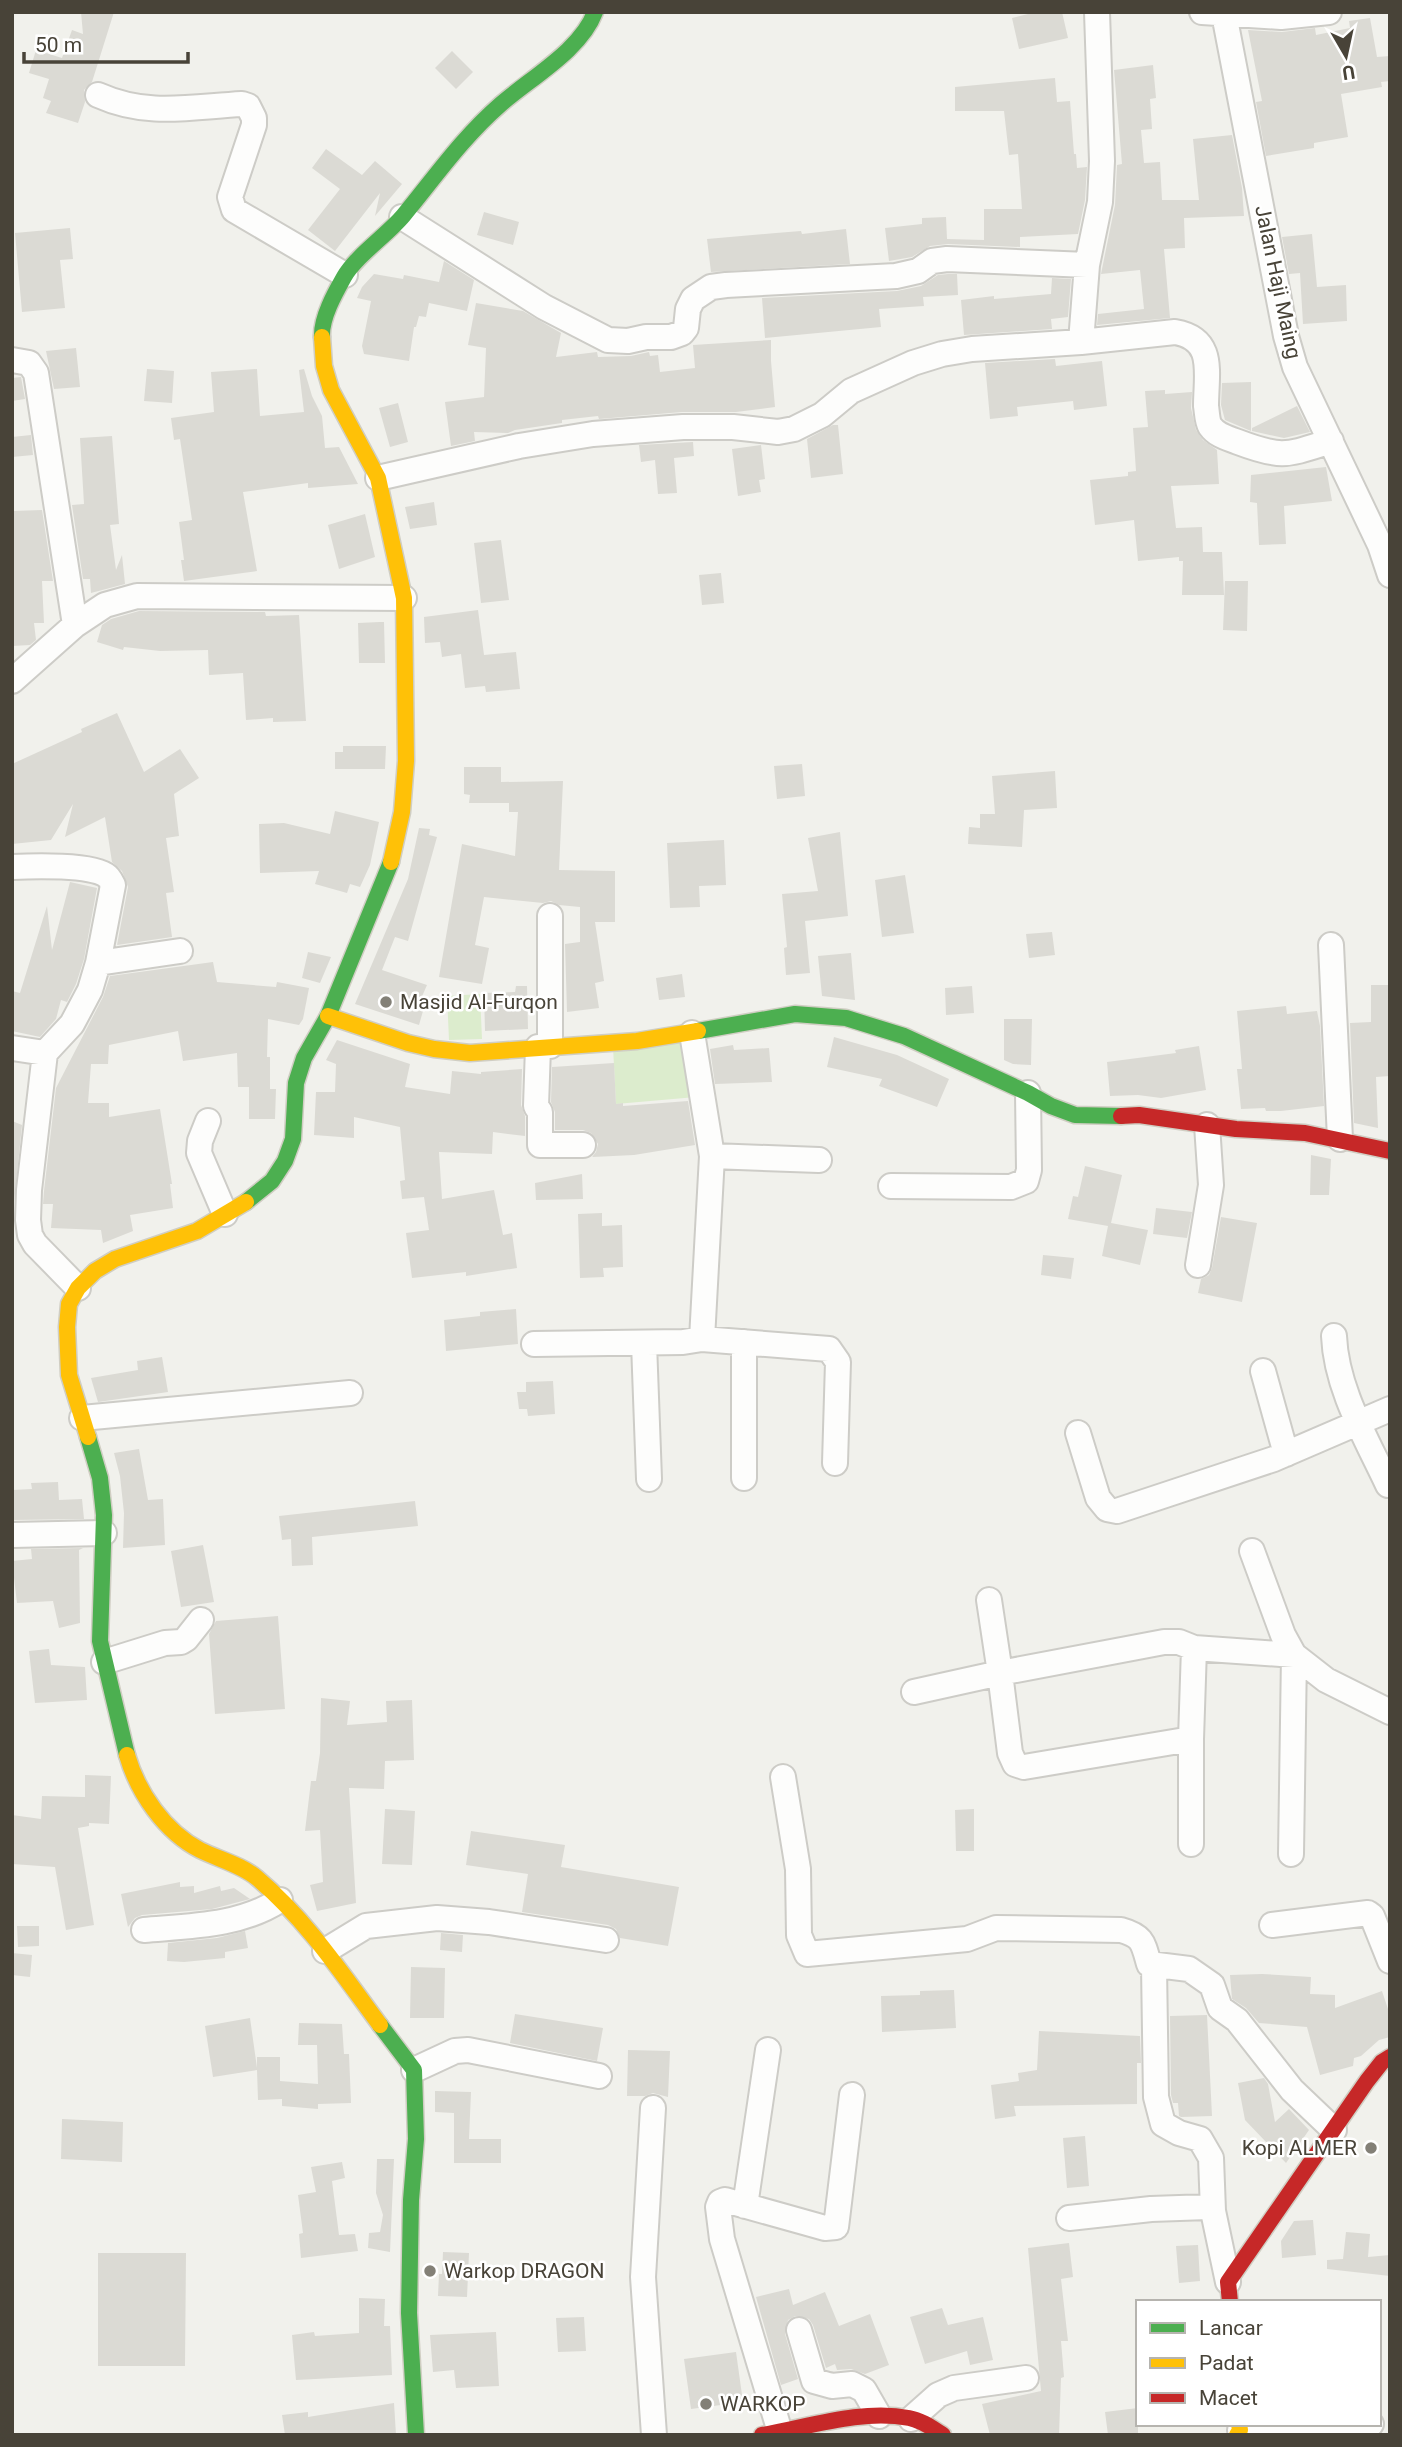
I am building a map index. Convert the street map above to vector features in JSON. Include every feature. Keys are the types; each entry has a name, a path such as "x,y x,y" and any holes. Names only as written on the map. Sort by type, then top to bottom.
{"street":[{"path":"416,2435 409,2313 411,2200 416,2139 414,2070 326,1951 281,1900 255,1876 198,1849 172,1832 144,1793 128,1759 100,1641 104,1533 100,1478 69,1375 69,1304 78,1288 95,1270 115,1259 197,1231 254,1197 272,1181 285,1161 293,1139 296,1083 304,1058 328,1016 389,871 402,813 405,761 404,598 378,478 331,390 324,366 322,331 334,293 345,275 402,217 460,143 500,105 578,41 589,28 596,12"},
{"path":"1081,342 1087,265 1095,230 1102,161 1097,12"},
{"path":"1213,13 1281,15 1329,12"},
{"name":"Jalan Haji Maing","path":"1213,13 1295,367 1385,546 1390,575"},
{"path":"98,95 142,109 242,104 248,106 254,118 254,125 230,204 234,210 345,275"},
{"path":"402,217 544,307 608,340 671,337 682,333 686,328 688,309 693,299 711,287 896,276 918,271 932,261 947,259 1087,265"},
{"path":"378,478 519,446 593,434 683,427 733,427 778,432 809,424 851,391 913,363 942,354 972,349 1081,342 1175,332 1190,335 1200,342 1205,354 1209,425 1220,435 1270,454 1290,454 1331,441"},
{"path":"12,360 29,363 36,373 75,625"},
{"path":"12,681 75,625 105,604 137,596 404,598"},
{"path":"12,867 64,867 99,872 108,876 113,885 98,963 81,1010 61,1038 46,1053 29,1190 30,1235 35,1244 78,1288"},
{"path":"550,916 544,1046 536,1106 540,1112 540,1145 583,1145"},
{"path":"1331,945 1340,1139"},
{"path":"98,963 180,951"},
{"path":"328,1016 408,1043 470,1053 544,1046 603,1045 692,1033 795,1014 846,1018 904,1036 1075,1115 1139,1115 1236,1129 1305,1133 1390,1151"},
{"path":"692,1033 712,1156 702,1339"},
{"path":"12,1048 46,1053"},
{"path":"891,1186 1012,1186 1026,1181 1029,1170 1028,1093"},
{"path":"208,1121 200,1141 199,1153 225,1214"},
{"path":"1198,1265 1211,1185 1207,1125"},
{"path":"712,1156 819,1160"},
{"path":"1334,1336 1343,1385 1388,1485"},
{"path":"534,1344 644,1343 702,1339 829,1349 838,1362 835,1463"},
{"path":"744,1342 744,1478"},
{"path":"644,1343 649,1479"},
{"path":"1263,1371 1286,1454"},
{"path":"82,1418 350,1393"},
{"path":"1079,1433 1098,1498 1107,1510 1117,1511 1286,1454 1390,1409"},
{"path":"12,1535 104,1533"},
{"path":"1252,1551 1283,1635 1294,1656 1326,1680 1390,1712"},
{"path":"989,1600 1010,1753 1015,1764 1024,1767 1191,1740"},
{"path":"104,1662 186,1639 201,1620"},
{"path":"914,1692 1164,1642 1179,1642 1194,1648 1294,1656"},
{"path":"1191,1844 1194,1648"},
{"path":"1291,1854 1294,1656"},
{"path":"783,1777 798,1869 799,1935 807,1954 967,1939 996,1928 1121,1930 1136,1934 1143,1942 1149,1964 1189,1969 1212,1985 1220,2008 1237,2020 1292,2090 1334,2130"},
{"path":"144,1930 203,1925 247,1917 281,1900"},
{"path":"1272,1925 1368,1913 1373,1916 1390,1961"},
{"path":"326,1951 366,1926 437,1918 489,1922 606,1940"},
{"path":"1154,1966 1156,2097 1163,2124 1200,2139 1211,2158 1213,2211 1229,2292"},
{"path":"414,2070 455,2052 468,2050 599,2076"},
{"path":"745,2206 768,2050"},
{"path":"1229,2292 1334,2130 1375,2071 1390,2057"},
{"path":"852,2095 836,2227 825,2228 725,2200 720,2202 718,2207 722,2239 771,2433 879,2416 911,2418 943,2435"},
{"path":"653,2108 643,2277 654,2435"},
{"path":"1069,2218 1186,2206 1202,2206 1213,2211"},
{"path":"799,2330 814,2381 832,2386 852,2384 864,2389 879,2416"},
{"path":"911,2418 938,2395 954,2388 1027,2378"},
{"path":"1239,2430 1327,2426"}],"green space":[{"path":"480,994 482,1039 449,1040 447,996"},
{"path":"686,1037 696,1097 616,1104 613,1047"}],"building":[{"path":"81,12 114,12 92,82 84,90 85,102 78,123 46,113 51,101 43,98 49,79 29,73 36,50 62,58 72,30 83,34"},
{"path":"1036,12 1062,12 1068,38 1019,49 1012,18"},
{"path":"1370,18 1377,57 1390,56 1390,81 1381,82 1382,87 1341,94 1348,137 1314,143 1314,148 1266,156 1256,102 1262,101 1248,30 1282,32 1315,28 1316,35 1350,28 1349,21"},
{"path":"452,51 473,72 456,89 435,68"},
{"path":"1153,65 1156,98 1150,99 1152,129 1141,130 1144,163 1160,162 1162,200 1199,200 1193,139 1232,135 1242,188 1244,216 1184,218 1185,248 1164,249 1170,318 1097,325 1098,314 1144,309 1140,270 1101,274 1115,205 1117,165 1122,164 1114,70"},
{"path":"1055,78 1057,102 1070,101 1077,168 1087,167 1085,200 1078,234 1020,237 1020,247 948,244 930,246 912,257 889,261 885,228 922,224 922,218 946,217 947,239 984,240 984,209 1022,209 1018,154 1009,155 1004,111 955,111 955,87"},
{"path":"326,149 362,175 375,161 402,184 375,216 380,193 335,251 308,230 340,189 312,168"},
{"path":"484,212 519,222 513,245 477,235"},
{"path":"70,228 73,259 60,260 65,308 22,312 15,233"},
{"path":"846,229 850,264 711,272 707,239"},
{"path":"1312,234 1317,287 1346,285 1347,321 1303,324 1300,273 1289,274 1282,237"},
{"path":"444,261 474,280 467,311 429,303 426,317 419,316 414,327 409,361 364,354 362,346 371,301 357,298 362,287 374,274 403,279 404,275 439,282"},
{"path":"957,274 958,295 923,297 924,306 879,309 881,327 765,338 762,298 897,291 921,286 938,275"},
{"path":"1052,278 1071,279 1068,317 1051,319 1052,329 964,335 961,300 1051,294"},
{"path":"476,303 523,311 561,333 556,357 597,352 598,357 631,356 649,352 650,356 658,355 660,372 695,368 693,345 771,340 775,407 736,412 682,412 562,420 562,423 508,433 474,432 475,441 451,446 445,402 484,397 486,348 468,345"},
{"path":"76,348 80,387 54,389 46,351"},
{"path":"1055,359 1056,366 1102,361 1107,406 1074,410 1073,401 1017,407 1018,416 990,419 985,363"},
{"path":"147,369 174,371 172,403 144,401"},
{"path":"257,369 260,416 304,412 299,370 304,369 312,396 322,416 325,448 339,447 358,484 308,488 308,483 243,492 257,571 184,581 179,522 192,520 180,439 174,440 171,418 214,412 211,372"},
{"path":"21,377 25,399 12,401 12,378"},
{"path":"1251,382 1251,431 1225,420 1221,405 1222,383"},
{"path":"1165,390 1165,394 1192,392 1191,408 1196,430 1203,440 1217,450 1219,484 1171,486 1176,528 1202,527 1203,552 1222,552 1224,595 1182,595 1183,561 1179,561 1179,557 1138,561 1134,520 1095,525 1090,480 1128,476 1128,472 1136,471 1133,428 1148,427 1145,391"},
{"path":"398,403 408,442 390,447 379,408"},
{"path":"1297,406 1310,432 1284,438 1252,431 1252,428"},
{"path":"838,425 843,474 811,478 807,439"},
{"path":"31,435 33,455 12,457 12,437"},
{"path":"112,436 119,524 110,525 116,570 122,555 125,584 91,593 90,579 83,579 72,505 84,504 80,438"},
{"path":"693,442 694,456 674,458 677,493 658,494 655,460 641,462 639,445"},
{"path":"761,445 765,479 759,480 761,492 738,496 732,449"},
{"path":"1326,467 1332,501 1284,506 1286,544 1259,545 1257,503 1250,502 1251,475"},
{"path":"434,502 437,525 410,529 405,507"},
{"path":"42,510 53,581 42,581 44,623 34,623 36,640 30,645 12,646 13,511"},
{"path":"365,514 375,557 339,569 328,525"},
{"path":"501,540 509,600 481,603 474,543"},
{"path":"721,573 724,603 702,605 699,575"},
{"path":"1225,581 1248,581 1247,631 1223,630"},
{"path":"478,610 484,655 516,652 520,689 486,692 485,686 465,688 461,654 442,657 440,642 425,643 424,617"},
{"path":"139,611 265,612 266,616 299,615 306,721 273,722 273,718 246,720 243,673 209,675 208,650 160,651 124,647 123,650 97,642 102,625 111,619"},
{"path":"384,622 385,663 359,663 358,623"},
{"path":"117,713 144,772 180,749 199,778 174,794 179,836 166,838 174,892 166,893 172,937 117,945 128,887 122,871 112,862 105,817 65,837 73,804 51,840 12,844 12,764"},
{"path":"343,746 386,746 385,769 335,769 335,752 343,752"},
{"path":"802,764 805,796 777,799 774,766"},
{"path":"464,767 501,767 501,782 563,781 559,870 615,871 615,922 595,922 604,981 595,983 599,1008 567,1012 565,944 580,942 580,907 559,905 551,901 543,903 484,897 475,945 489,948 482,984 439,977 462,844 515,856 518,812 509,812 509,803 469,803 470,795 464,794"},
{"path":"1055,771 1057,808 1024,810 1022,847 968,844 969,827 980,828 980,814 995,814 992,776"},
{"path":"335,811 379,822 370,865 360,887 350,884 347,893 315,884 319,871 260,873 259,824 284,823 330,834"},
{"path":"419,828 430,829 429,835 437,837 408,941 395,937 382,970 427,985 420,1001 425,1004 419,1025 355,1004 408,879"},
{"path":"840,832 848,916 805,921 810,973 786,975 784,948 787,947 782,894 818,891 808,838"},
{"path":"724,840 726,885 699,886 700,907 670,908 667,843"},
{"path":"905,875 914,933 882,937 875,880"},
{"path":"70,882 97,888 84,959 76,984 67,1002 61,1000 56,1019 40,1037 12,1031 12,991 20,993 47,906 52,950"},
{"path":"1052,932 1055,955 1029,958 1026,934"},
{"path":"308,952 331,957 320,983 302,978"},
{"path":"851,953 855,1000 822,996 818,956"},
{"path":"213,962 217,982 276,987 277,982 309,988 303,1019 299,1025 268,1019 267,1057 270,1057 270,1089 276,1089 275,1119 249,1119 249,1087 238,1087 237,1053 183,1061 178,1031 109,1045 108,1064 91,1064 88,1103 109,1103 109,1117 160,1109 172,1184 173,1208 130,1215 133,1231 103,1243 101,1230 51,1228 53,1204 43,1204 56,1088 103,997 110,976"},
{"path":"682,974 685,997 659,1000 656,978"},
{"path":"1371,985 1390,985 1390,1076 1376,1077 1378,1128 1354,1123 1350,1023 1371,1022"},
{"path":"516,986 527,986 528,1029 485,1031 484,993 515,992"},
{"path":"972,986 974,1013 946,1015 945,988"},
{"path":"1286,1006 1287,1014 1317,1011 1324,1106 1281,1111 1266,1111 1265,1108 1241,1109 1237,1069 1242,1069 1237,1011"},
{"path":"1004,1019 1032,1019 1031,1065 1013,1064 1004,1060"},
{"path":"834,1037 897,1055 949,1079 937,1107 879,1086 882,1079 827,1067"},
{"path":"337,1040 410,1064 405,1087 450,1094 452,1071 481,1074 522,1069 521,1105 525,1116 525,1136 493,1132 492,1154 439,1152 442,1199 494,1190 503,1235 512,1233 517,1268 466,1276 466,1272 412,1278 406,1233 429,1230 424,1197 402,1199 400,1181 405,1180 400,1127 354,1117 354,1138 314,1135 316,1092 335,1092 336,1064 326,1060"},
{"path":"733,1045 734,1050 769,1048 772,1082 715,1084 710,1049"},
{"path":"1199,1046 1206,1090 1161,1098 1110,1096 1107,1062 1176,1053 1175,1050"},
{"path":"614,1063 616,1104 623,1103 623,1106 688,1101 695,1145 634,1155 592,1157 598,1144 591,1133 583,1130 555,1130 555,1112 551,1102 552,1067"},
{"path":"12,1121 22,1125 14,1203 12,1202"},
{"path":"1311,1155 1331,1159 1329,1195 1310,1195"},
{"path":"1085,1166 1122,1175 1111,1223 1148,1230 1140,1265 1102,1256 1108,1226 1068,1219 1073,1196 1078,1197"},
{"path":"582,1174 583,1199 536,1200 535,1183"},
{"path":"1156,1208 1192,1212 1187,1238 1153,1234"},
{"path":"602,1213 602,1226 622,1225 623,1267 603,1268 604,1277 580,1278 578,1214"},
{"path":"1221,1217 1257,1223 1242,1302 1198,1293 1201,1279 1209,1275 1212,1268"},
{"path":"1043,1255 1074,1258 1071,1279 1041,1275"},
{"path":"516,1309 518,1344 446,1351 444,1320 480,1316 480,1312"},
{"path":"162,1357 168,1392 98,1402 91,1378 138,1370 137,1361"},
{"path":"553,1381 555,1414 528,1416 527,1409 519,1409 517,1392 526,1392 526,1382"},
{"path":"139,1449 148,1500 163,1499 165,1545 123,1548 124,1513 120,1476 114,1453"},
{"path":"58,1482 59,1500 82,1499 84,1519 12,1520 12,1490 32,1489 31,1483"},
{"path":"415,1501 418,1526 312,1537 313,1565 292,1566 291,1539 282,1540 279,1516"},
{"path":"203,1545 214,1602 181,1607 171,1551"},
{"path":"83,1548 79,1550 80,1623 59,1628 53,1601 17,1603 12,1561 32,1559 31,1549"},
{"path":"278,1616 285,1709 215,1714 209,1634 216,1621"},
{"path":"49,1649 51,1665 85,1667 87,1700 35,1703 29,1651"},
{"path":"321,1698 350,1701 347,1725 387,1722 386,1701 412,1700 414,1760 385,1761 384,1789 349,1788 356,1903 317,1911 310,1885 323,1882 320,1830 305,1831 311,1781 316,1781 320,1753"},
{"path":"85,1775 111,1776 109,1824 89,1823 89,1826 78,1828 94,1925 66,1930 55,1867 12,1864 12,1815 41,1819 42,1796 85,1797"},
{"path":"385,1809 415,1811 412,1865 382,1864"},
{"path":"974,1809 974,1851 956,1851 955,1810"},
{"path":"471,1831 565,1845 561,1867 679,1887 668,1946 620,1938 616,1929 608,1925 522,1912 528,1874 466,1865"},
{"path":"180,1882 180,1887 194,1886 194,1893 220,1886 221,1891 234,1888 250,1899 212,1909 142,1915 135,1918 128,1927 121,1894"},
{"path":"17,1926 39,1926 39,1946 18,1947"},
{"path":"245,1931 248,1948 225,1952 225,1958 167,1961 168,1943 217,1938"},
{"path":"441,1933 463,1935 462,1952 440,1950"},
{"path":"12,1953 32,1955 30,1977 12,1975"},
{"path":"411,1967 445,1968 444,2018 410,2018"},
{"path":"1230,1975 1311,1977 1310,1994 1335,1995 1335,2008 1382,1991 1390,2015 1390,2037 1379,2040 1361,2056 1354,2058 1353,2066 1320,2075 1307,2027 1259,2023 1246,2008 1232,1999"},
{"path":"954,1990 956,2028 882,2032 881,1996 920,1995 920,1991"},
{"path":"515,2014 603,2028 597,2061 510,2043"},
{"path":"1207,2015 1212,2116 1181,2117 1178,2103 1173,2103 1171,2095 1170,2016"},
{"path":"250,2018 257,2068 257,2057 280,2057 280,2081 318,2084 317,2045 298,2045 299,2023 342,2024 344,2054 349,2054 351,2103 318,2104 318,2109 282,2106 282,2099 258,2100 257,2070 213,2077 205,2026"},
{"path":"1039,2031 1140,2036 1141,2063 1137,2063 1137,2104 1014,2106 1016,2116 995,2119 991,2085 1019,2081 1018,2073 1037,2070"},
{"path":"628,2050 670,2051 668,2097 653,2093 627,2096"},
{"path":"1264,2078 1268,2084 1275,2122 1289,2109 1309,2130 1286,2163 1245,2120 1238,2083"},
{"path":"435,2091 471,2092 469,2139 501,2139 501,2163 454,2163 454,2113 435,2112"},
{"path":"62,2119 123,2122 122,2162 61,2159"},
{"path":"1085,2136 1089,2186 1067,2188 1063,2138"},
{"path":"377,2159 394,2159 390,2252 368,2248 369,2233 380,2232 383,2215 376,2193"},
{"path":"342,2162 345,2178 332,2181 339,2235 355,2234 358,2251 301,2258 299,2234 303,2233 298,2195 316,2192 311,2167"},
{"path":"1313,2220 1316,2255 1282,2258 1281,2241 1294,2221"},
{"path":"1346,2232 1370,2234 1368,2257 1390,2255 1390,2276 1327,2269 1327,2260 1343,2259"},
{"path":"1069,2243 1073,2277 1061,2279 1068,2341 1061,2341 1064,2377 1061,2378 1059,2435 990,2435 982,2404 1041,2391 1028,2248"},
{"path":"1198,2245 1200,2281 1179,2283 1176,2246"},
{"path":"443,2252 469,2253 467,2297 438,2296"},
{"path":"98,2253 186,2253 185,2366 98,2366"},
{"path":"789,2289 793,2305 825,2292 839,2326 870,2314 889,2365 865,2374 851,2369 837,2370 835,2364 826,2368 813,2325 809,2319 795,2316 788,2320 785,2334 798,2379 781,2385 756,2297"},
{"path":"359,2298 385,2299 384,2326 390,2326 392,2375 296,2380 292,2335 314,2332 315,2336 359,2333"},
{"path":"942,2308 948,2325 983,2317 993,2360 970,2365 967,2351 925,2364 910,2317"},
{"path":"584,2317 586,2351 558,2352 556,2318"},
{"path":"496,2332 499,2386 456,2388 454,2370 433,2372 430,2335"},
{"path":"736,2352 743,2402 691,2409 684,2359"},
{"path":"394,2403 396,2435 285,2435 282,2415 308,2412 308,2417"},
{"path":"1136,2408 1138,2435 1108,2435 1105,2412"}],"traffic: fast":[{"path":"322,337 329,306 349,269 403,216 474,130 579,39 595,12"},
{"path":"246,1202 272,1181 285,1161 293,1139 296,1083 304,1058 328,1016 391,862"},
{"path":"698,1031 795,1014 846,1018 904,1036 1075,1115 1121,1116"},
{"path":"88,1437 100,1478 104,1515 100,1641 127,1755"},
{"path":"380,2025 414,2070 416,2139 411,2200 409,2313 416,2435"}],"traffic: slow":[{"path":"322,337 324,366 331,390 378,478 404,598 406,761 402,812 391,862"},
{"path":"328,1016 408,1043 470,1053 637,1041 698,1031"},
{"path":"88,1437 69,1375 69,1304 78,1288 95,1271 115,1259 197,1231 246,1202"},
{"path":"127,1755 138,1783 164,1822 187,1842 244,1869 275,1894 323,1948 380,2025"},
{"path":"1237,2435 1239,2426"}],"traffic: jam":[{"path":"1121,1116 1139,1115 1236,1129 1305,1133 1390,1151"},
{"path":"1230,2300 1228,2282 1367,2081 1382,2062 1390,2057"},
{"path":"762,2435 835,2420 872,2416 913,2419 943,2435"}],"place":[{"name":"Masjid Al-Furqon","path":"386,1002"},
{"name":"Kopi ALMER","path":"1371,2148"},
{"name":"Warkop DRAGON","path":"430,2271"},
{"name":"WARKOP","path":"706,2404"}]}
